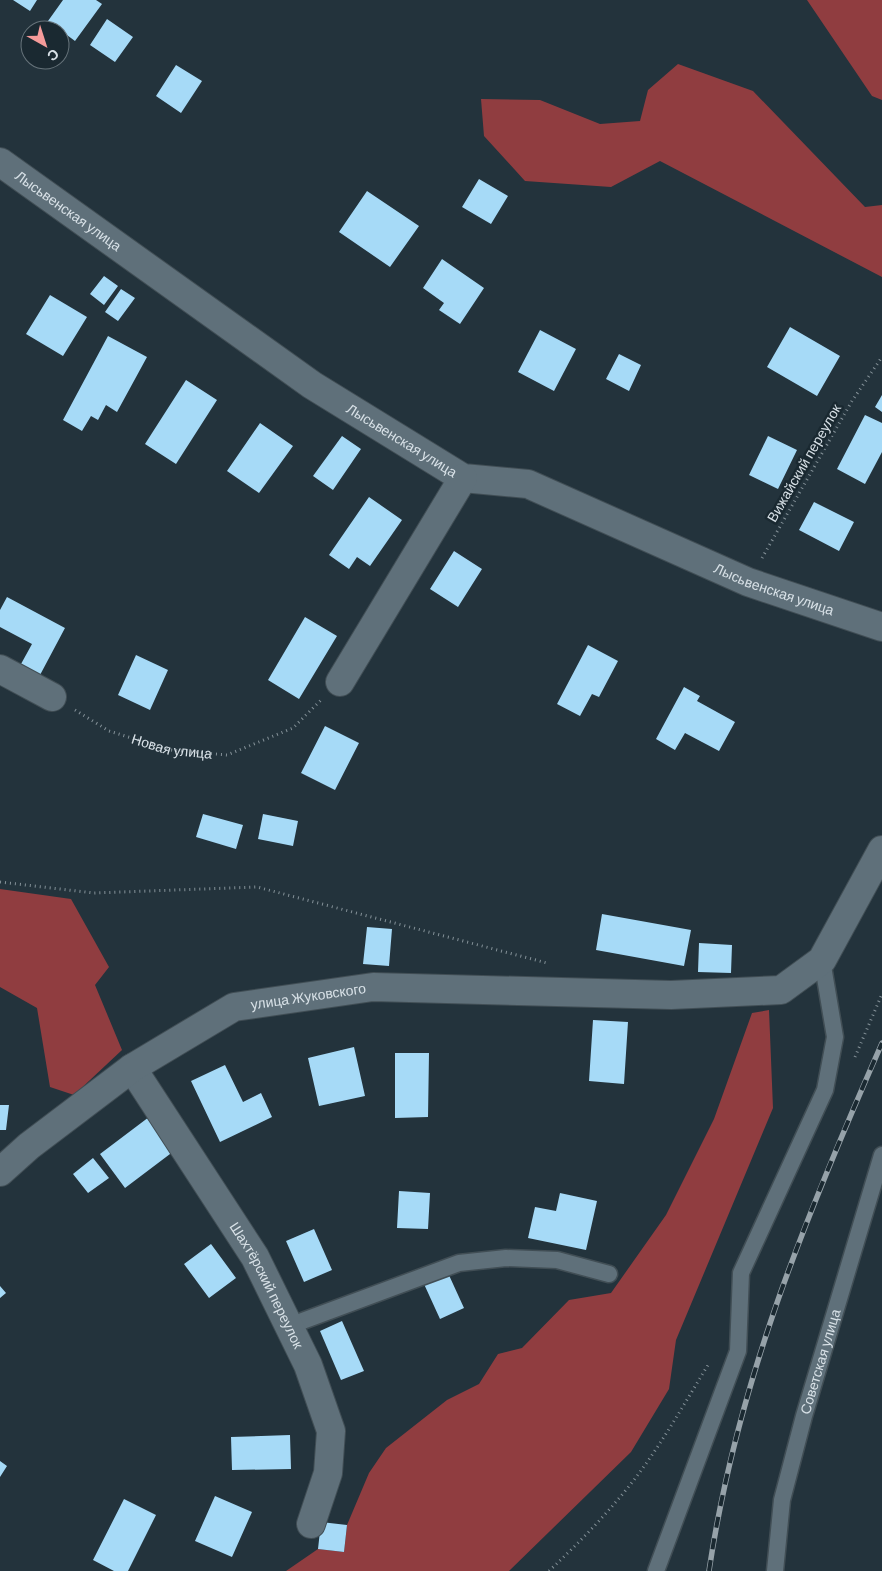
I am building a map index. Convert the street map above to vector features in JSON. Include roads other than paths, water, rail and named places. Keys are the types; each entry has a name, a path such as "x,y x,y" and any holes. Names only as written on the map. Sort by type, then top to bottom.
{"street":[{"name":"Лысьвенская улица","path":"1,166 312,385 463,478 528,484 748,582 882,627"},
{"path":"340,682 463,478"},
{"path":"0,669 52,697"},
{"path":"822,960 882,850"},
{"name":"улица Жуковского","path":"0,1172 29,1146 132,1068 234,1007 373,987 671,995 780,990 822,960"},
{"name":"Шахтёрский переулок","path":"132,1068 255,1257 308,1365 331,1431 328,1473 311,1524"}],"lane":[{"path":"656,1571 738,1351 741,1273 824,1090 835,1037 822,960"},
{"name":"Советская улица","path":"775,1571 782,1500 804,1416 882,1155"},
{"path":"289,1326 459,1263 506,1258 557,1260 608,1274"}],"railway":[{"path":"709,1571 721,1501 756,1367 801,1237 882,1043"}]}
